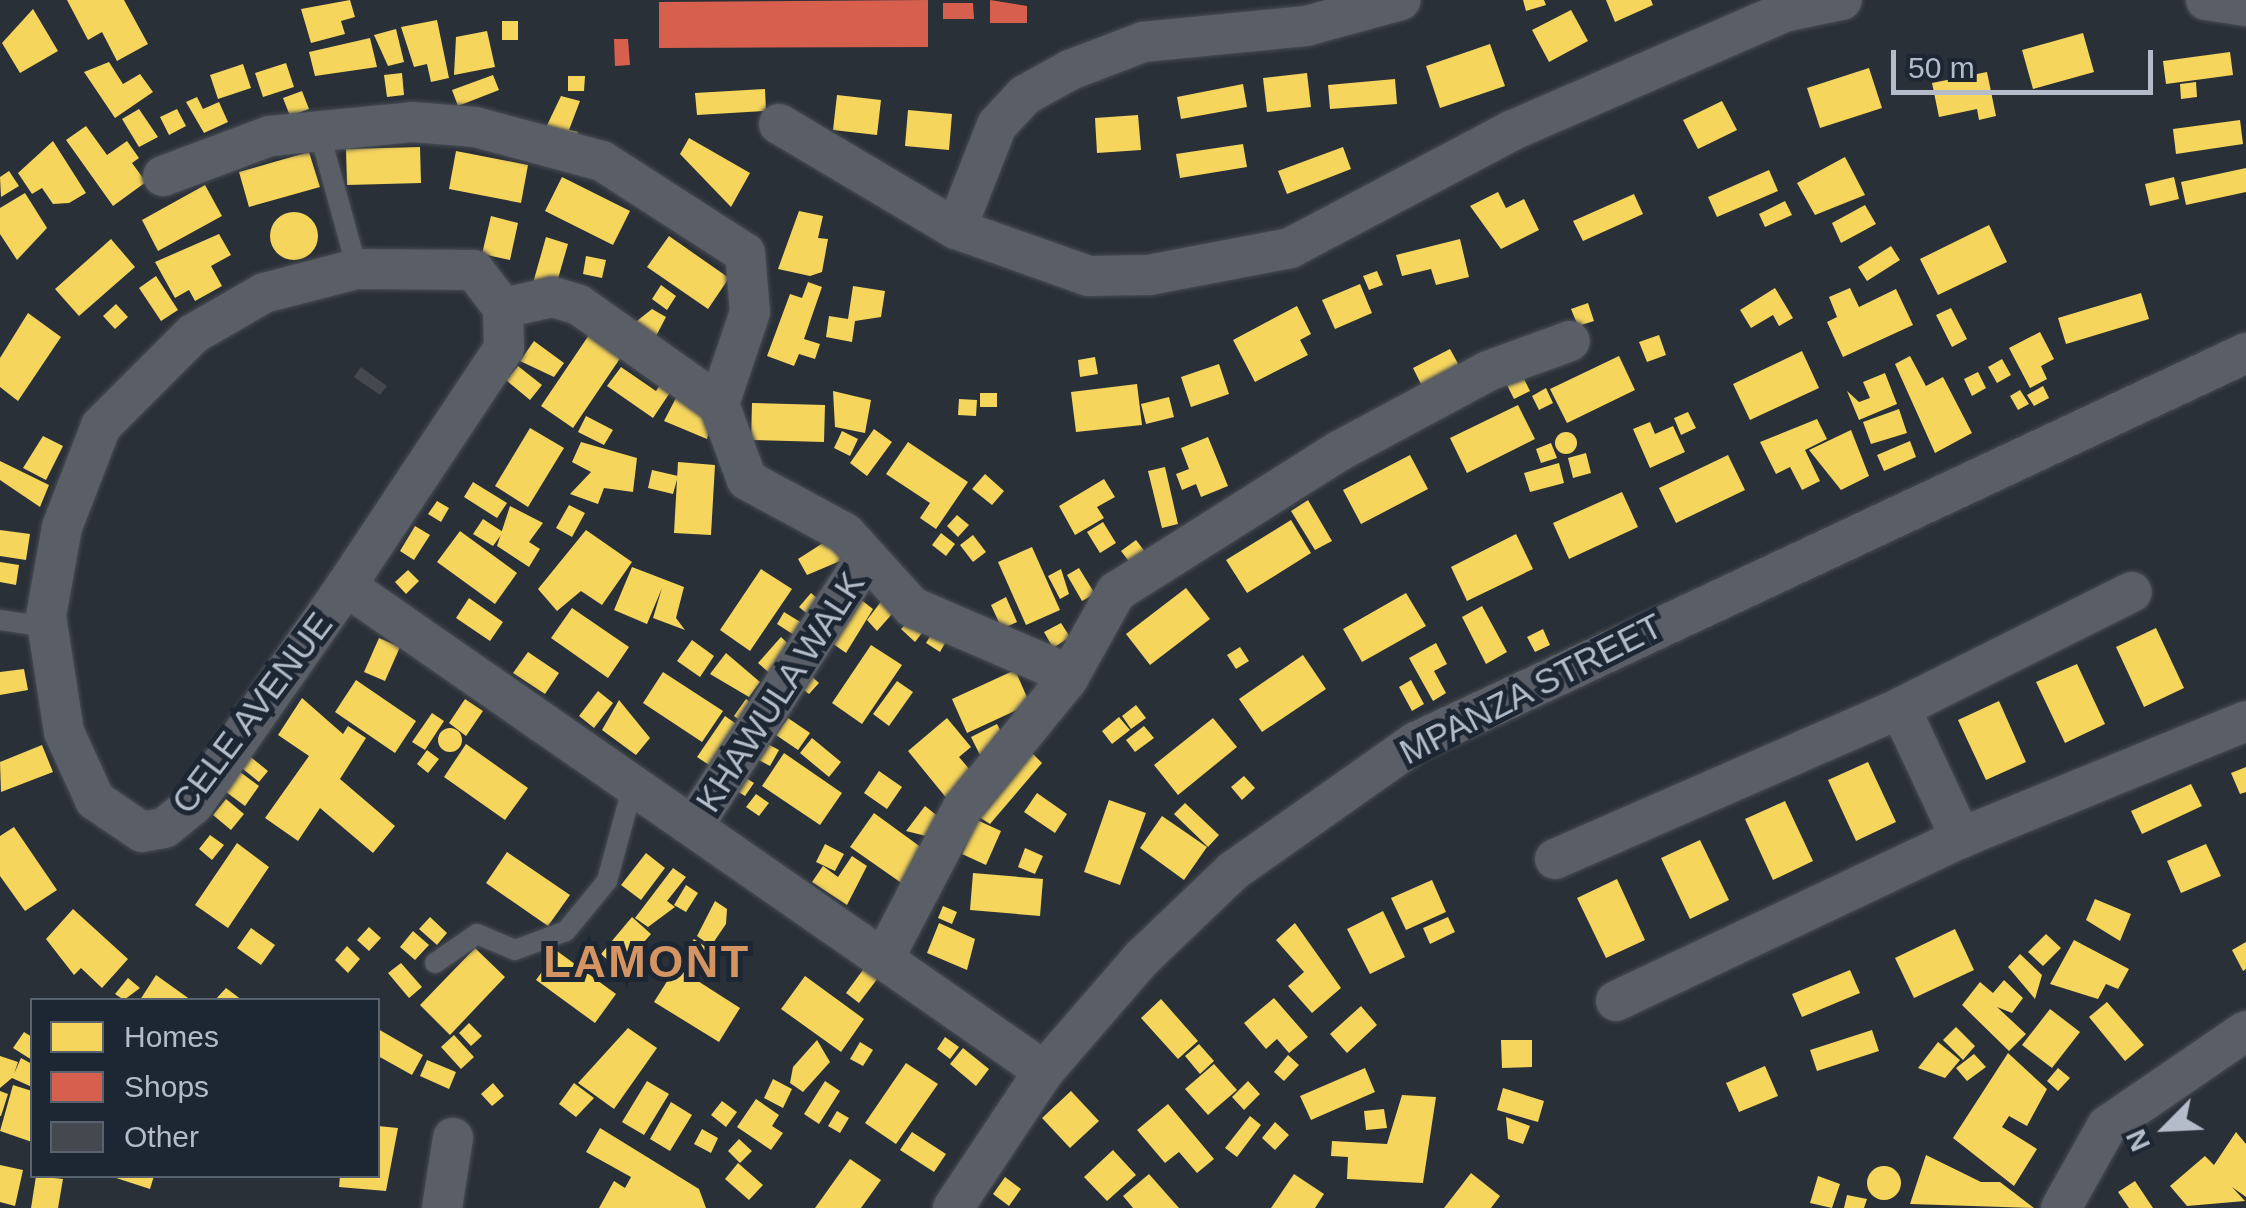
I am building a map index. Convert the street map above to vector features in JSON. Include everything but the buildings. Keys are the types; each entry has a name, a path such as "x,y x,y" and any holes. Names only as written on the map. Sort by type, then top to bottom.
{"street":[{"path":"956,229 997,125 1025,94 1070,70 1143,42 1306,26 1401,0"},
{"path":"779,124 956,229 1089,276 1169,272 1290,248 1514,130 1784,12 1842,0"},
{"path":"2206,0 2246,6"},
{"path":"163,176 217,149 318,126 475,127 585,156 736,243 748,267 750,312 719,404 579,306 553,297 503,308"},
{"name":"CELE AVENUE","path":"356,269 474,270 503,308 504,348 346,586 194,804 153,833 118,822 96,800 64,732 46,627 62,526 84,457 112,414 193,334 264,293 356,269"},
{"path":"885,956 979,784 1070,675 1100,612 1140,572 1339,451 1488,371 1570,341"},
{"name":"MPANZA STREET","path":"954,1208 1044,1071 1233,871 1416,742 2246,352"},
{"name":"KHAWULA WALK","path":"719,404 747,480 825,519 912,607 1070,675"},
{"name":"KHAWULA WALK","path":"693,826 866,558"},
{"name":"CELE AVENUE","path":"346,586 885,956 1044,1071"},
{"path":"1555,859 1900,708 2132,592"},
{"path":"1900,708 1961,838"},
{"path":"1616,1001 1961,838 2246,720"},
{"path":"2060,1208 2108,1126 2246,1031"},
{"path":"442,1208 454,1138"}],"lane":[{"path":"318,126 356,269"},
{"path":"0,620 46,627"},
{"path":"435,963 477,934 515,950 566,932 607,881 633,786"}],"district":[{"name":"LAMONT","path":"647,962"}]}
